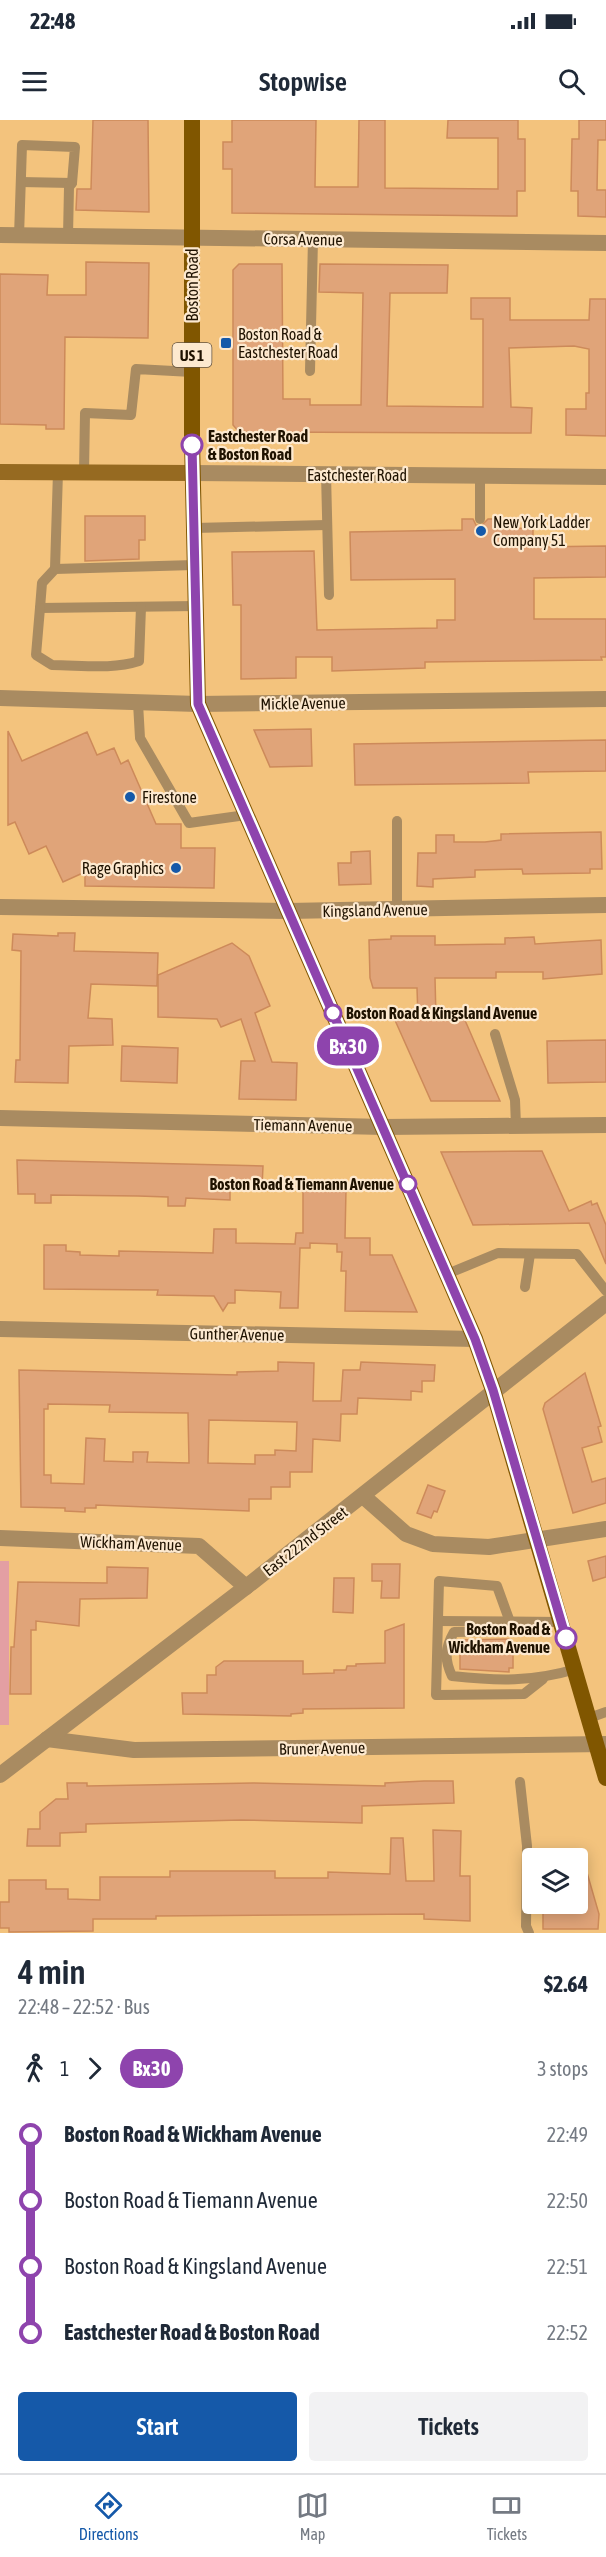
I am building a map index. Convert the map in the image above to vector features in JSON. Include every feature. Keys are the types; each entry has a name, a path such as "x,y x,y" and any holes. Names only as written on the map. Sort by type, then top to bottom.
{"main road":[{"name":"Boston Road","path":"192,120 192,473 198,704 475,1339 493,1390 589,1718 601,1744 606,1778"},
{"name":"Eastchester Road","path":"0,472 192,473"}],"street":[{"name":"Corsa Avenue","path":"0,235 606,243"},
{"name":"Eastchester Road","path":"192,473 606,477"},
{"name":"Mickle Avenue","path":"0,698 198,704 606,699"},
{"name":"Kingsland Avenue","path":"0,907 288,911 606,906"},
{"name":"Tiemann Avenue","path":"0,1118 384,1127 606,1125"},
{"name":"East 222nd Street","path":"0,1775 363,1496 493,1390 606,1303"},
{"name":"Gunther Avenue","path":"0,1329 475,1339"},
{"path":"363,1496 406,1534 433,1544 489,1547 606,1529"},
{"name":"Wickham Avenue","path":"0,1538 199,1546 246,1587"},
{"name":"Bruner Avenue","path":"47,1739 134,1750 601,1744"}],"lane":[{"path":"19,236 22,145 75,147 72,183 69,187 69,236"},
{"path":"21,182 72,183"},
{"path":"310,371 313,239"},
{"path":"84,473 85,413 131,415 136,369 192,372"},
{"path":"58,472 55,569 42,583 36,655 52,665 108,666 128,665 139,661 141,607"},
{"path":"326,474 329,595"},
{"path":"480,476 480,519"},
{"path":"194,528 327,525"},
{"path":"55,569 194,564"},
{"path":"40,608 196,606"},
{"path":"138,703 140,738 189,823 246,815"},
{"path":"397,821 397,909"},
{"path":"495,1034 515,1100 516,1126"},
{"path":"447,1274 498,1253 577,1254 606,1291"},
{"path":"525,1287 530,1254"},
{"path":"510,1622 496,1586 439,1581 436,1695 524,1694 543,1678"},
{"path":"439,1621 527,1624 561,1622"},
{"path":"527,1624 518,1631 454,1632 446,1646 446,1663 452,1676 498,1681 543,1678 576,1669"},
{"path":"589,1718 606,1712"},
{"path":"520,1782 527,1846 526,1926 529,1933"}],"shaded area":[{"path":"0,1561 9,1561 9,1725 0,1725"}],"building":[{"path":"93,120 148,120 149,212 76,210 77,189 91,189"},
{"path":"232,120 316,120 315,187 358,187 359,120 385,120 385,188 498,189 498,138 447,138 448,120 518,120 518,139 525,139 525,191 517,191 517,216 232,213 232,169 223,169 223,142 232,142"},
{"path":"579,120 606,120 606,140 598,140 597,190 606,190 606,217 578,216 578,191 571,191 572,139 579,139"},
{"path":"86,262 149,263 148,338 65,337 64,429 46,429 46,425 0,424 0,274 48,275 47,295 86,295"},
{"path":"239,264 282,264 283,399 310,399 310,405 361,405 363,293 319,292 320,264 448,265 447,293 390,293 387,406 483,407 483,319 471,319 471,298 510,298 510,320 589,320 590,299 606,299 606,436 566,435 566,409 586,409 586,393 589,393 589,349 574,346 509,348 511,407 532,408 531,433 239,432 233,425 233,270"},
{"path":"85,516 145,516 145,540 139,540 139,559 85,561"},
{"path":"462,519 473,519 476,525 481,526 488,519 493,519 493,529 533,528 533,547 606,546 606,577 534,578 534,619 606,619 606,657 601,657 602,660 425,662 425,668 332,671 332,657 296,657 296,678 241,679 241,605 233,605 232,552 314,551 317,630 437,628 437,620 455,620 455,579 351,580 350,532 462,530"},
{"path":"311,729 312,766 270,767 254,730"},
{"path":"8,731 22,761 87,732 97,755 114,748 121,764 128,760 156,824 181,824 181,848 215,848 214,888 85,886 85,872 63,882 46,846 29,854 15,822 8,825"},
{"path":"606,740 606,771 528,772 529,783 355,785 354,744"},
{"path":"601,832 602,869 590,869 590,873 523,874 522,869 475,870 475,877 433,879 433,887 417,886 418,853 436,853 436,835 454,835 454,842 485,842 501,840 501,834"},
{"path":"370,851 371,884 339,885 338,863 351,863 351,852"},
{"path":"58,933 75,933 74,951 158,953 157,986 91,984 88,1018 112,1019 113,1045 69,1046 68,1083 15,1082 16,1060 20,1060 21,951 12,950 13,934 58,936"},
{"path":"391,936 435,936 435,945 505,944 505,938 534,937 535,944 601,940 602,974 543,979 543,972 496,972 496,978 435,978 436,1018 464,1018 500,1101 431,1101 394,1018 418,1018 417,988 373,988 370,978 369,940 391,939"},
{"path":"232,943 249,956 270,1006 255,1013 272,1062 297,1063 296,1100 239,1099 241,1061 255,1061 241,1019 221,1027 217,1019 158,1017 158,975"},
{"path":"606,1040 606,1082 548,1083 547,1041"},
{"path":"122,1046 178,1048 177,1083 121,1081"},
{"path":"542,1151 569,1211 591,1201 592,1205 597,1203 606,1225 606,1264 589,1223 473,1225 441,1152"},
{"path":"17,1160 263,1166 262,1188 230,1187 230,1200 186,1198 185,1206 168,1206 168,1197 138,1196 51,1195 51,1203 35,1203 35,1194 18,1194"},
{"path":"303,1188 346,1189 345,1238 370,1238 370,1255 392,1255 417,1312 345,1311 346,1271 341,1271 342,1252 337,1252 337,1244 310,1243 310,1248 300,1248 298,1308 280,1308 281,1292 235,1290 235,1303 228,1303 223,1311 214,1296 157,1295 158,1290 44,1289 44,1245 66,1245 66,1251 80,1252 80,1255 119,1256 119,1251 213,1253 214,1229 236,1229 236,1243 295,1244 296,1233 303,1233"},
{"path":"278,1362 314,1363 313,1401 341,1401 343,1370 360,1370 361,1362 435,1365 434,1381 422,1381 422,1392 411,1391 411,1400 358,1398 357,1414 341,1414 340,1441 313,1439 312,1472 290,1472 290,1487 271,1487 271,1499 249,1499 249,1511 96,1505 96,1508 85,1508 85,1512 65,1511 65,1508 21,1507 19,1370 237,1375 237,1372 278,1371","holes":["48,1404 110,1405 109,1412 188,1413 189,1463 147,1462 148,1452 133,1452 133,1462 104,1461 105,1439 86,1438 84,1484 51,1483 51,1475 44,1475 44,1409 48,1409","209,1420 297,1422 296,1451 275,1450 275,1455 255,1455 255,1464 208,1463"]},
{"path":"585,1373 601,1426 598,1427 602,1442 582,1448 592,1482 606,1478 606,1503 573,1513 543,1409 545,1403"},
{"path":"428,1485 445,1491 437,1512 434,1511 431,1518 417,1513"},
{"path":"606,1556 606,1577 593,1581 588,1561"},
{"path":"372,1564 400,1564 399,1598 381,1598 382,1581 372,1581"},
{"path":"107,1567 148,1568 147,1598 80,1599 79,1626 36,1621 36,1630 31,1630 31,1694 10,1694 11,1647 14,1647 18,1582 107,1583"},
{"path":"334,1578 354,1578 353,1613 333,1612"},
{"path":"404,1624 404,1708 303,1709 303,1713 291,1714 291,1716 183,1714 182,1693 207,1693 207,1675 216,1675 216,1667 224,1661 303,1661 303,1674 334,1673 334,1670 346,1670 347,1666 356,1666 356,1664 385,1663 385,1631"},
{"path":"509,1639 510,1644 513,1644 513,1668 509,1668 509,1672 460,1669 460,1640"},
{"path":"453,1781 454,1803 362,1806 362,1823 241,1820 86,1824 86,1832 60,1833 60,1846 27,1846 28,1829 40,1829 40,1812 56,1799 68,1799 67,1783 87,1783 87,1786 253,1783 385,1786 385,1783"},
{"path":"433,1830 461,1831 460,1876 470,1876 470,1921 424,1919 424,1914 156,1916 156,1919 93,1919 93,1931 9,1932 9,1928 0,1928 0,1902 9,1902 9,1880 46,1880 46,1889 68,1889 68,1899 100,1900 100,1877 170,1877 170,1871 275,1871 275,1878 328,1878 328,1872 390,1874 391,1838 403,1838 406,1881 434,1881"},
{"path":"588,1876 599,1914 598,1929 543,1929 543,1914 588,1914"}],"bus line":[{"name":"Bx30","path":"192,445 198,704 475,1339 493,1390 566,1638"}],"place":[{"name":"Boston Road & Eastchester Road","path":"226,343"},
{"name":"Eastchester Road & Boston Road","path":"192,445"},
{"name":"New York Ladder Company 51","path":"481,531"},
{"name":"Firestone","path":"130,797"},
{"name":"Rage Graphics","path":"176,868"},
{"name":"Boston Road & Kingsland Avenue","path":"333,1013"},
{"name":"Boston Road & Tiemann Avenue","path":"408,1184"},
{"name":"Boston Road & Wickham Avenue","path":"566,1638"}]}
